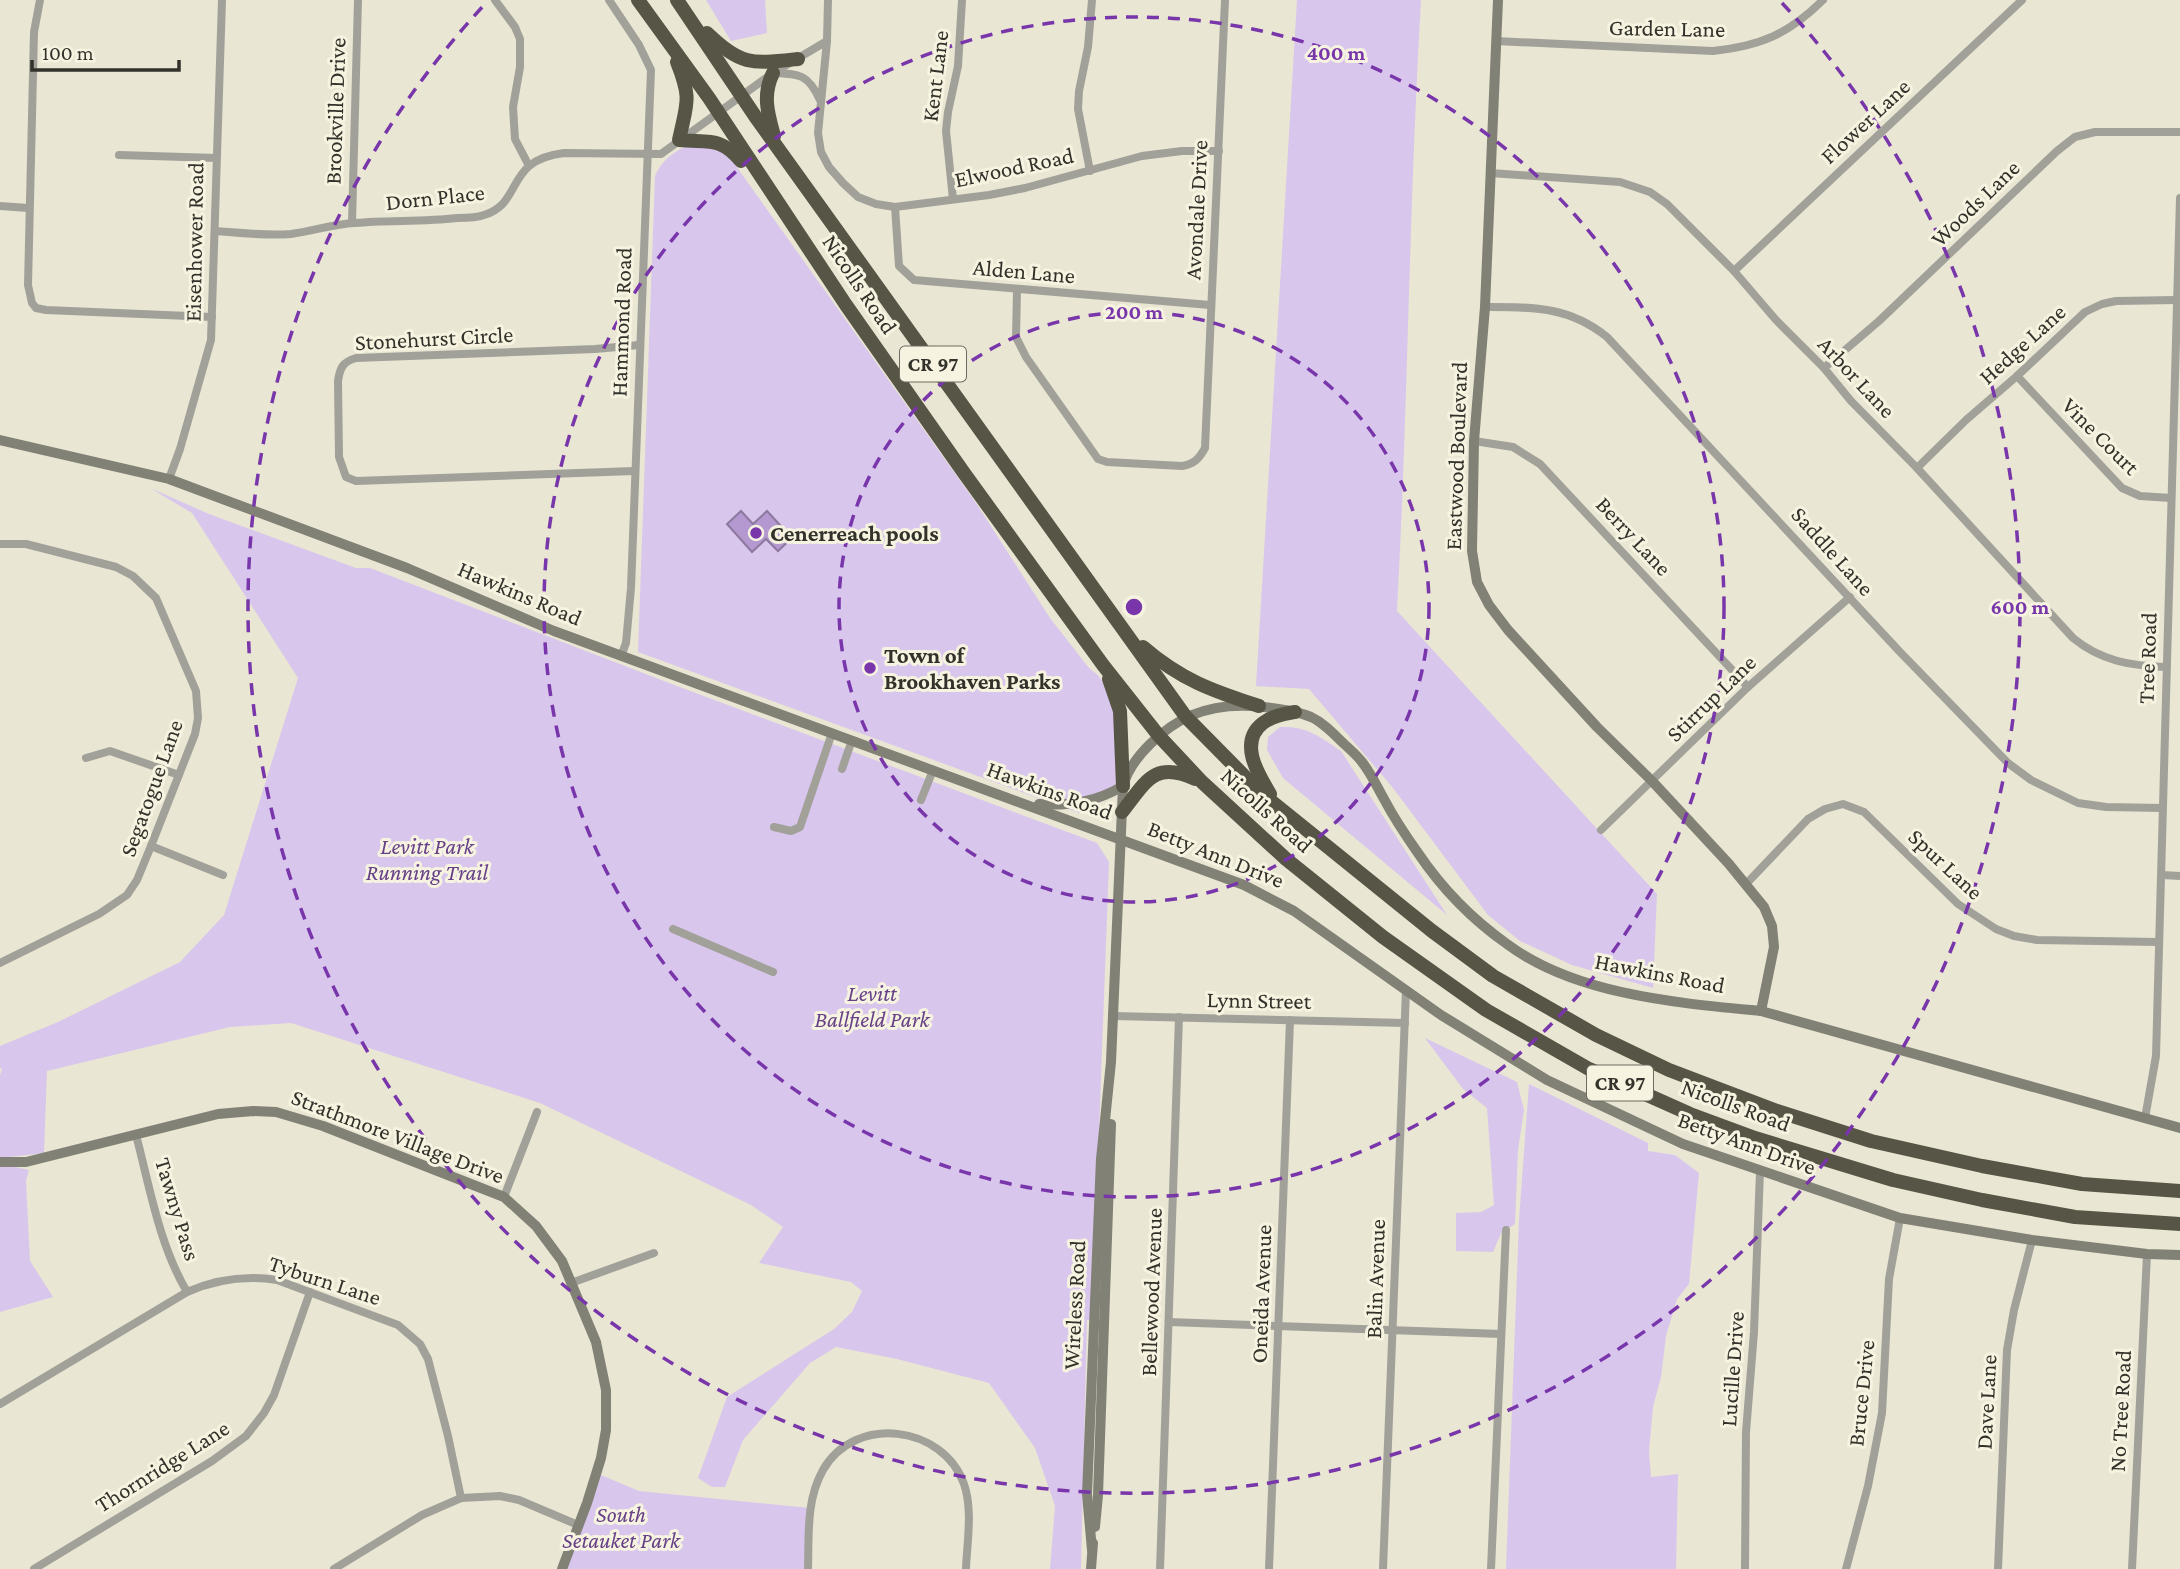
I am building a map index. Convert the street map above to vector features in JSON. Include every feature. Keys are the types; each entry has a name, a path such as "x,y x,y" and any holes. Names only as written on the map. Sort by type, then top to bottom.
{"highway":[{"name":"Nicolls Road","path":"638,0 964,473 1103,665 1159,736 1202,782 1286,859 1382,937 1486,1010 1589,1069 1690,1114 1755,1138 1893,1180 2075,1217 2180,1224"},
{"name":"Nicolls Road","path":"677,0 741,95 1186,718 1261,793 1432,931 1493,976 1585,1029 1669,1070 1777,1111 1871,1141 1982,1166 2082,1184 2180,1191"},
{"path":"686,14 729,53 743,60 765,63 798,59"},
{"path":"670,45 687,92 686,117 679,140 715,141 723,144 731,149 769,190"},
{"path":"773,73 766,101 776,144"},
{"path":"1126,632 1160,662 1192,682 1259,706"},
{"path":"1103,665 1121,710 1123,786"},
{"path":"1278,807 1253,766 1251,745 1254,734 1262,723 1295,712"},
{"path":"1122,812 1143,785 1157,773 1168,770 1181,772 1202,782"}],"street":[{"path":"40,0 34,32 28,208 28,285 32,303 36,308 212,317"},
{"path":"213,0 222,0"},
{"name":"Eisenhower Road","path":"169,479 208,354 216,231 222,0"},
{"name":"Brookville Drive","path":"352,223 358,0"},
{"path":"495,0 515,26 520,39 520,67 513,107 515,139 528,164 549,154 661,154 773,73 827,41"},
{"name":"Hammond Road","path":"609,0 651,70 630,605 626,643 621,656"},
{"path":"821,103 828,0"},
{"name":"Kent Lane","path":"953,199 946,131 958,66 962,0"},
{"path":"1090,171 1078,109 1092,0"},
{"name":"Avondale Drive","path":"1017,290 1016,337 1098,459 1107,462 1182,466 1193,464 1200,458 1205,448 1225,0"},
{"name":"Eastwood Boulevard","path":"1498,0 1485,307 1474,441 1472,551 1475,575 1483,594 1508,631 1746,883 1768,916 1773,936 1773,958 1761,1011"},
{"name":"Garden Lane","path":"1496,41 1713,51 1739,48 1763,42 1794,26 1823,0"},
{"name":"Flower Lane","path":"1734,271 2022,0"},
{"path":"773,73 803,76 810,82 821,103"},
{"name":"Elwood Road","path":"821,103 818,133 821,152 829,167 858,197 895,207 1025,188 1162,153 1182,150 1219,152"},
{"name":"Woods Lane","path":"1824,368 1879,321 2057,151 2075,137 2095,132 2180,132"},
{"path":"119,155 216,158"},
{"name":"Dorn Place","path":"216,231 268,235 352,223 483,216 498,209 508,198 515,180 528,164"},
{"name":"Arbor Lane","path":"1490,173 1602,180 1637,187 1667,204 1734,271 1851,401 2083,646 2118,663 2166,667"},
{"name":"Tree Road","path":"2146,1118 2156,1056 2171,498 2177,405 2176,300 2180,198"},
{"path":"0,206 28,208"},
{"name":"Alden Lane","path":"895,207 899,266 914,280 1210,305"},
{"name":"Hedge Lane","path":"1917,468 2085,312 2116,301 2176,300"},
{"name":"Saddle Lane","path":"1485,307 1559,311 1592,324 1607,337 2008,763 2025,776 2078,803 2106,807 2162,808"},
{"name":"Stonehurst Circle","path":"634,471 356,481 346,477 339,457 338,381 339,368 347,360 356,358 569,351 639,345"},
{"name":"Vine Court","path":"2017,376 2122,488 2140,496 2171,498"},
{"name":"Hawkins Road","path":"0,439 169,479 407,568 554,631 1120,838 1123,786 1130,769 1159,736 1205,709 1237,704 1295,712 1326,726 1364,764 1395,820 1420,856 1459,901 1507,945 1539,964 1615,990 1695,1005 1761,1011 2180,1128"},
{"name":"Berry Lane","path":"1474,441 1513,447 1540,464 1748,687"},
{"name":"Segatogue Lane","path":"0,544 26,544 116,567 133,576 156,598 196,691 198,703 195,734 152,846 127,895 113,906 0,963"},
{"name":"Stirrup Lane","path":"1601,830 1748,687 1850,597"},
{"path":"774,827 791,831 800,827 832,733"},
{"path":"842,769 852,740"},
{"path":"86,758 110,751 179,775"},
{"path":"921,800 933,770"},
{"path":"1026,803 1066,806 1105,797 1123,786"},
{"name":"Spur Lane","path":"1746,883 1808,819 1825,809 1843,804 1864,812 1958,904 1996,929 2037,940 2159,942"},
{"name":"Betty Ann Drive","path":"1120,838 1274,899 1474,1036 1547,1080 1683,1144 1900,1218 2032,1240 2147,1254 2180,1255"},
{"name":"Wireless Road","path":"1091,1569 1098,1495 1120,838"},
{"path":"152,846 223,875"},
{"path":"2162,875 2180,876"},
{"path":"673,929 773,972"},
{"name":"Balin Avenue","path":"1383,1569 1406,990"},
{"name":"Lynn Street","path":"1113,1016 1405,1023"},
{"name":"Bellewood Avenue","path":"1160,1569 1179,1017"},
{"name":"Oneida Avenue","path":"1269,1569 1290,1020"},
{"name":"Strathmore Village Drive","path":"0,1162 26,1162 218,1114 276,1112 323,1126 504,1197 527,1216 562,1261 596,1342 607,1404 601,1458 562,1569"},
{"path":"504,1197 537,1112"},
{"name":"Tawny Pass","path":"136,1135 169,1258 187,1292"},
{"name":"Lucille Drive","path":"1745,1569 1746,1432 1754,1332 1760,1171"},
{"name":"Bruce Drive","path":"1846,1569 1868,1486 1882,1413 1889,1279 1900,1218"},
{"path":"1491,1569 1506,1230"},
{"name":"Dave Lane","path":"1998,1569 2007,1350 2032,1240"},
{"path":"571,1283 654,1253"},
{"name":"No Tree Road","path":"2132,1569 2147,1254"},
{"name":"Tyburn Lane","path":"0,1404 187,1292 216,1281 258,1277 278,1280 398,1325 420,1344 428,1359 461,1498"},
{"name":"Thornridge Lane","path":"34,1569 212,1461 246,1436 274,1395 310,1292"},
{"path":"1169,1322 1501,1334"},
{"path":"808,1569 810,1508 823,1471 836,1453 846,1446 856,1440 882,1433 924,1440 947,1456 959,1472 968,1506 966,1569"},
{"path":"334,1569 422,1515 461,1498 500,1496 519,1500 578,1525"}],"green space":[{"path":"706,0 765,0 767,33 731,41"},
{"path":"1297,0 1421,0 1397,611 1657,894 1653,988 1572,965 1520,941 1488,915 1393,788 1309,689 1256,686"},
{"path":"689,145 724,149 976,503 1050,618 1110,693 1117,708 1119,771 1114,791 1103,801 1079,813 638,652 655,176 669,157"},
{"path":"150,488 209,514 356,568 370,568 1097,843 1109,862 1092,1320 1087,1320 1081,1569 1050,1569 1055,1506 1035,1448 989,1383 897,1359 836,1347 810,1363 743,1440 725,1487 712,1487 698,1478 727,1397 834,1329 852,1312 862,1291 851,1282 759,1263 783,1227 751,1205 540,1103 291,1023 230,1027 47,1071 44,1153 0,1158 0,1046 58,1022 180,962 224,915 298,678 192,513"},
{"path":"1280,727 1305,730 1341,751 1447,915 1283,778 1267,750 1268,737"},
{"path":"1425,1038 1517,1082 1524,1110 1518,1150 1515,1224 1501,1233 1493,1252 1456,1251 1456,1213 1481,1212 1494,1205 1487,1108 1463,1089"},
{"path":"1529,1084 1648,1143 1648,1151 1675,1155 1699,1173 1689,1284 1677,1299 1666,1336 1661,1377 1653,1407 1649,1451 1651,1477 1678,1474 1676,1569 1506,1569 1519,1220"},
{"path":"0,1164 29,1170 26,1181 30,1261 53,1297 0,1312"},
{"name":"South Setauket Park","path":"596,1473 639,1491 810,1508 808,1569 562,1569"}],"shaded area":[{"path":"741,511 753,524 767,511 792,538 778,551 766,539 752,552 727,524"}],"place":[{"name":"Cenerreach pools","path":"756,533"},
{"name":"Town of Brookhaven Parks","path":"870,668"}],"park label":[{"name":"Levitt Park Running Trail","path":"427,859"},
{"name":"Levitt Ballfield Park","path":"872,1006"}]}
